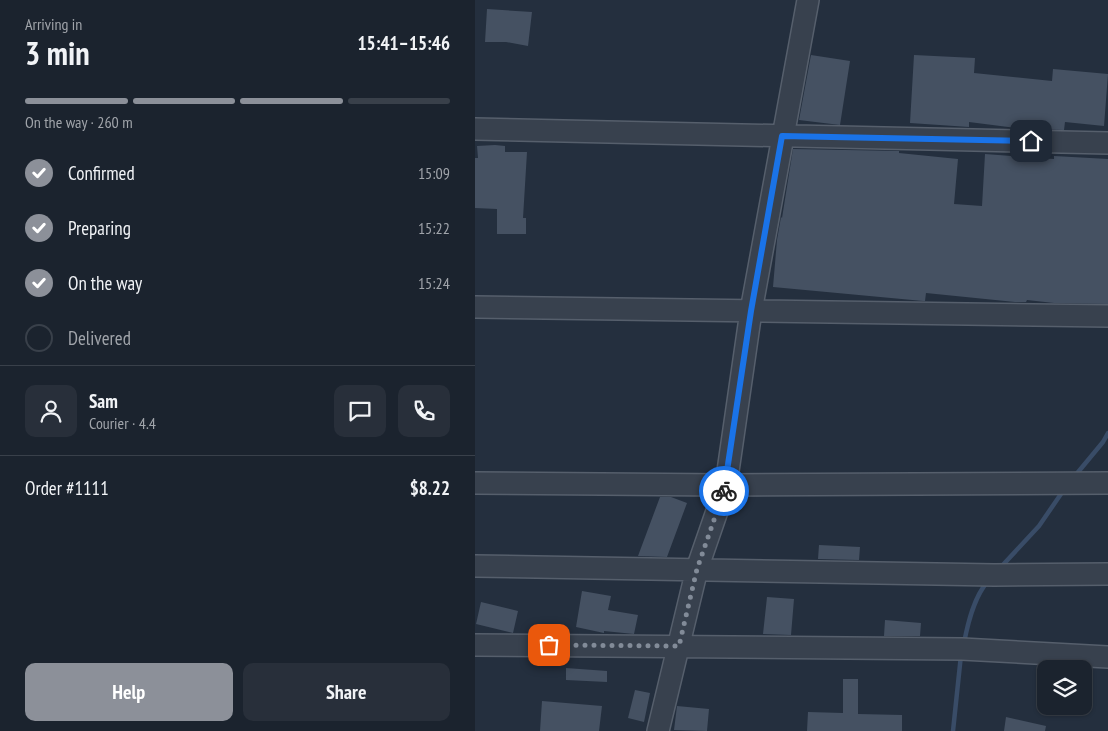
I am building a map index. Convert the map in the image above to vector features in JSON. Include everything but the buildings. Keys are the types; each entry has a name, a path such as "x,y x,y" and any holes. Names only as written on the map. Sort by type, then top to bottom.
{"street":[{"path":"658,731 697,569 726,485 751,311 807,0"},
{"path":"475,128 1108,143"},
{"path":"475,307 1108,316"},
{"path":"475,483 726,485 1108,483"},
{"path":"475,566 994,575 1108,574"},
{"path":"475,645 962,649 1108,657"}],"waterway":[{"path":"1074,477 1103,442 1108,433"},
{"path":"1000,568 1039,526 1063,491"},
{"path":"964,643 975,602 988,581"},
{"path":"953,731 961,655"}],"way so far":[{"path":"549,645 679,646 697,569 724,491"}],"route":[{"path":"724,491 751,311 782,136 1031,141"}]}
